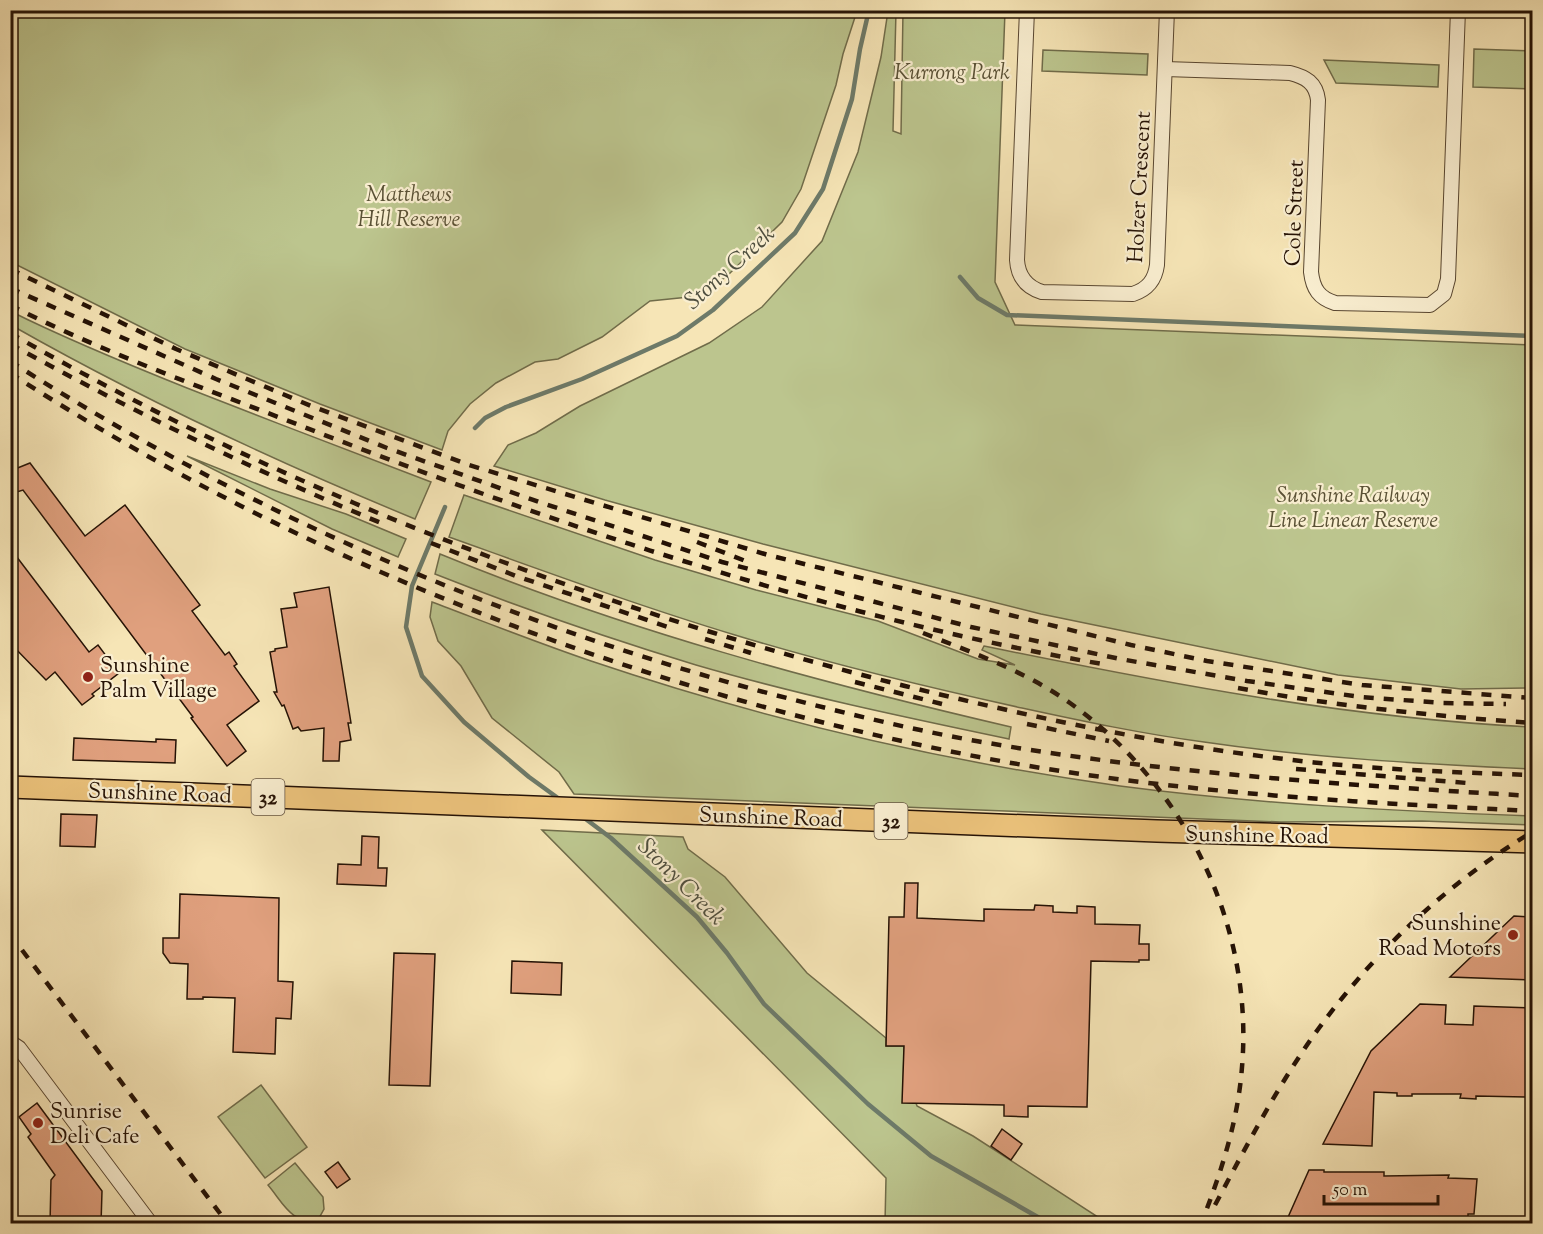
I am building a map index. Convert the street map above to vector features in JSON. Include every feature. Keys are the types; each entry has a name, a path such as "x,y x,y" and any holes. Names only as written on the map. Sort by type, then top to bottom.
{"main road":[{"name":"Sunshine Road","path":"10,787 1168,831 1533,842"}],"street":[{"name":"Holzer Crescent","path":"1027,10 1017,260 1021,276 1035,290 1042,292 1133,294 1141,291 1153,280 1157,265 1167,10"},
{"name":"Cole Street","path":"1165,69 1290,73 1306,78 1316,90 1318,100 1311,272 1315,290 1326,300 1335,303 1430,305 1444,294 1448,279 1458,10"},
{"path":"10,1042 19,1048 151,1224"}],"green space":[{"name":"Matthews Hill Reserve","path":"10,11 857,11 836,85 801,189 782,222 725,278 689,297 650,301 602,337 558,359 535,362 496,383 470,404 448,431 442,450 320,404 185,349 11,262"},
{"name":"Sunshine Railway Line Linear Reserve","path":"888,11 896,11 893,131 901,134 903,11 1005,11 995,282 1015,325 1532,345 1532,688 1461,689 1338,675 1041,614 763,544 494,466 508,445 536,433 580,406 709,343 762,307 822,241 858,152 881,57"},
{"path":"1474,49 1532,51 1532,89 1473,87"},
{"path":"1043,50 1148,54 1147,75 1042,71"},
{"path":"1324,60 1439,65 1438,87 1336,83"},
{"path":"10,311 142,370 431,482 415,519 261,452 110,379 11,325"},
{"path":"187,456 270,489 346,514 406,539 398,557 332,529"},
{"path":"464,495 655,560 756,590 878,621 978,659 1015,665 982,650 984,646 1256,697 1394,716 1532,727 1532,769 1327,756 1181,739 1022,708 842,665 699,624 449,537"},
{"path":"440,554 580,607 722,652 866,692 1011,727 1009,739 813,696 696,665 630,644 532,611 435,574"},
{"path":"432,602 571,654 656,682 787,719 919,751 1120,786 1223,798 1326,806 1532,816 1532,825 1422,821 1281,822 574,794 559,772 492,718 461,666 438,641 430,617"},
{"path":"542,830 683,837 688,849 725,877 807,973 886,1038 886,1046 904,1046 903,1102 916,1103 917,1106 973,1136 1101,1219 1099,1223 885,1223 886,1178"},
{"path":"261,1085 307,1147 265,1178 218,1117"},
{"path":"295,1163 323,1197 324,1209 319,1218 310,1220 295,1216 289,1212 268,1185"}],"building":[{"path":"30,463 85,536 125,505 200,605 192,611 225,655 229,652 237,664 234,666 259,701 227,725 246,751 227,766 23,490 10,494 10,471"},
{"path":"10,548 89,652 98,645 119,673 82,705 55,672 46,680 10,643"},
{"path":"329,587 351,723 348,723 351,740 340,742 339,761 323,761 324,728 301,731 298,727 293,729 284,705 282,706 274,692 277,692 270,652 287,647 281,609 297,607 294,593"},
{"path":"74,738 156,742 156,739 176,740 175,763 73,760"},
{"path":"61,814 97,815 95,847 60,846"},
{"path":"362,836 379,837 378,868 387,868 386,886 337,884 338,864 361,865"},
{"path":"905,883 918,883 917,918 984,921 984,909 1034,910 1035,905 1053,906 1053,912 1077,913 1077,906 1095,907 1095,924 1140,925 1139,944 1149,944 1149,960 1139,960 1139,962 1091,961 1087,1107 1028,1106 1028,1117 1004,1116 1004,1105 902,1103 904,1046 886,1046 889,917 904,917"},
{"path":"180,894 279,898 278,981 293,982 291,1019 276,1018 275,1054 233,1052 235,998 187,999 188,964 170,963 163,953 163,938 179,938"},
{"path":"1514,916 1533,917 1533,980 1450,977"},
{"path":"394,953 435,954 430,1086 389,1085"},
{"path":"512,961 562,963 561,995 511,993"},
{"path":"1420,1004 1446,1005 1445,1024 1473,1025 1474,1006 1533,1008 1533,1097 1476,1096 1476,1099 1460,1098 1461,1094 1397,1096 1397,1093 1374,1092 1372,1146 1323,1144 1371,1051"},
{"path":"37,1103 102,1191 101,1224 50,1224 51,1180 55,1175 28,1137 31,1134 19,1117"},
{"path":"1002,1129 1022,1144 1011,1160 991,1146"},
{"path":"338,1162 350,1179 337,1188 325,1172"},
{"path":"1309,1170 1384,1172 1384,1176 1449,1175 1448,1178 1477,1179 1474,1214 1468,1214 1468,1224 1285,1224"}],"waterway":[{"name":"Stony Creek","path":"475,428 485,418 506,407 582,379 677,336 713,310 795,233 823,189 852,99 869,10"},
{"path":"960,277 978,298 1007,315 1532,336"},
{"name":"Stony Creek","path":"445,507 412,586 406,627 422,676 464,722 529,777 562,801"},
{"name":"Stony Creek","path":"583,817 611,838 697,917 727,953 764,1004 868,1104 931,1156 1050,1224"}],"railway":[{"path":"10,269 176,349 311,406 469,465 768,555 1131,645 1207,661 1362,685 1532,698"},
{"path":"10,288 216,379 387,448 539,502 722,562 971,627 1120,659 1247,681 1361,697 1443,703 1506,704"},
{"path":"10,305 86,341 204,389 418,470 612,538 808,598 1007,646 1108,665"},
{"path":"10,333 116,391 224,445 334,494 446,540 559,582 789,655 997,708 1183,745 1340,765 1532,775"},
{"path":"10,344 195,440 386,525"},
{"path":"10,361 99,416 191,467 284,514 380,558 477,598 575,634 775,695 961,738 1123,763 1259,777 1532,796"},
{"path":"10,373 122,441 237,504 355,561 476,612 599,657 725,696 851,729 979,757 1117,779 1255,794 1532,811"},
{"path":"697,542 748,562"},
{"path":"431,543 516,576 671,628"},
{"path":"923,633 1035,681 1070,703 1111,736 1147,774 1178,816 1203,862 1223,911 1236,962 1243,1014 1242,1067 1237,1107 1222,1166 1201,1224"},
{"path":"705,639 751,653"},
{"path":"855,682 942,704"},
{"path":"1238,688 1385,710 1532,723"},
{"path":"1027,724 1109,741"},
{"path":"1296,769 1467,783"},
{"path":"1215,1205 1290,1070 1341,999 1390,945 1443,896 1471,873 1532,832"},
{"path":"10,934 228,1224"}],"place":[{"name":"Sunshine Palm Village","path":"88,677"},
{"name":"Sunshine Road Motors","path":"1513,935"},
{"name":"Sunrise Deli Cafe","path":"38,1123"}],"park label":[{"name":"Kurrong Park","path":"952,71"}]}
